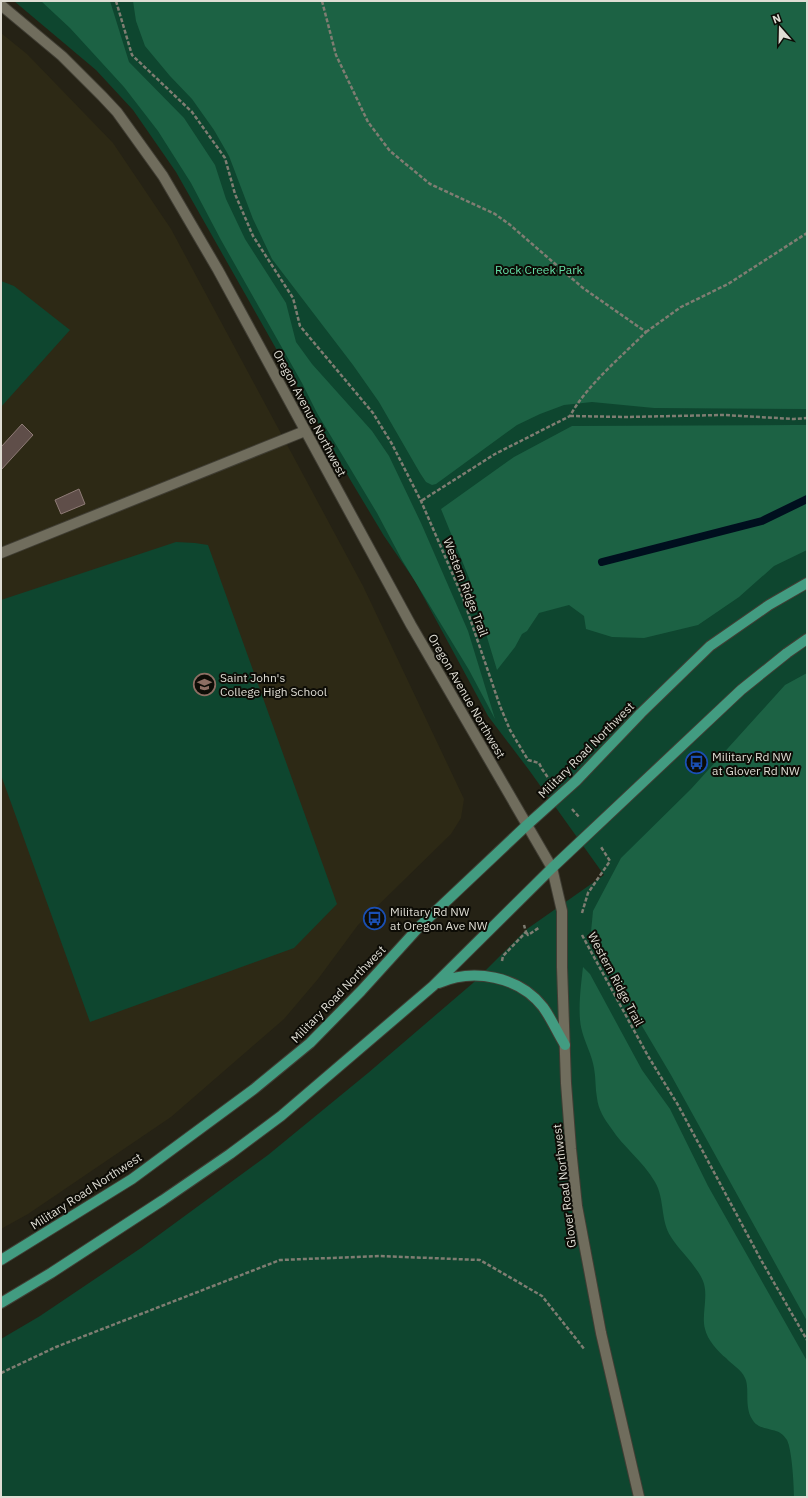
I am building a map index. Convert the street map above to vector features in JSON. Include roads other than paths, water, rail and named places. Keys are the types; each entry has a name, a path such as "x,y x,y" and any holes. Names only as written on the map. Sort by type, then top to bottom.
{"main road":[{"name":"Military Road Northwest","path":"1,1260 132,1179 254,1089 310,1043 361,991 420,926 576,781 641,713 710,646 768,605 807,584"},
{"path":"1,1304 118,1229 249,1140 280,1116 433,986 552,868 741,690 787,652 807,639"},
{"path":"433,986 451,978 466,975 485,975 519,987 531,994 543,1007 565,1044"}],"street":[{"name":"Oregon Avenue Northwest","path":"1,5 62,56 117,112 163,176 218,270 411,626 552,868"},
{"path":"1,552 305,431"},
{"name":"Glover Road Northwest","path":"552,868 562,912 562,967 571,1149 583,1244 601,1334 639,1497"}],"waterway":[{"path":"602,562 762,521 807,499"}],"place":[{"name":"Saint John's College High School","path":"205,684"},
{"name":"Military Rd NW at Glover Rd NW","path":"697,763"},
{"name":"Military Rd NW at Oregon Ave NW","path":"374,918"}],"park label":[{"name":"Rock Creek Park","path":"539,269"}]}
